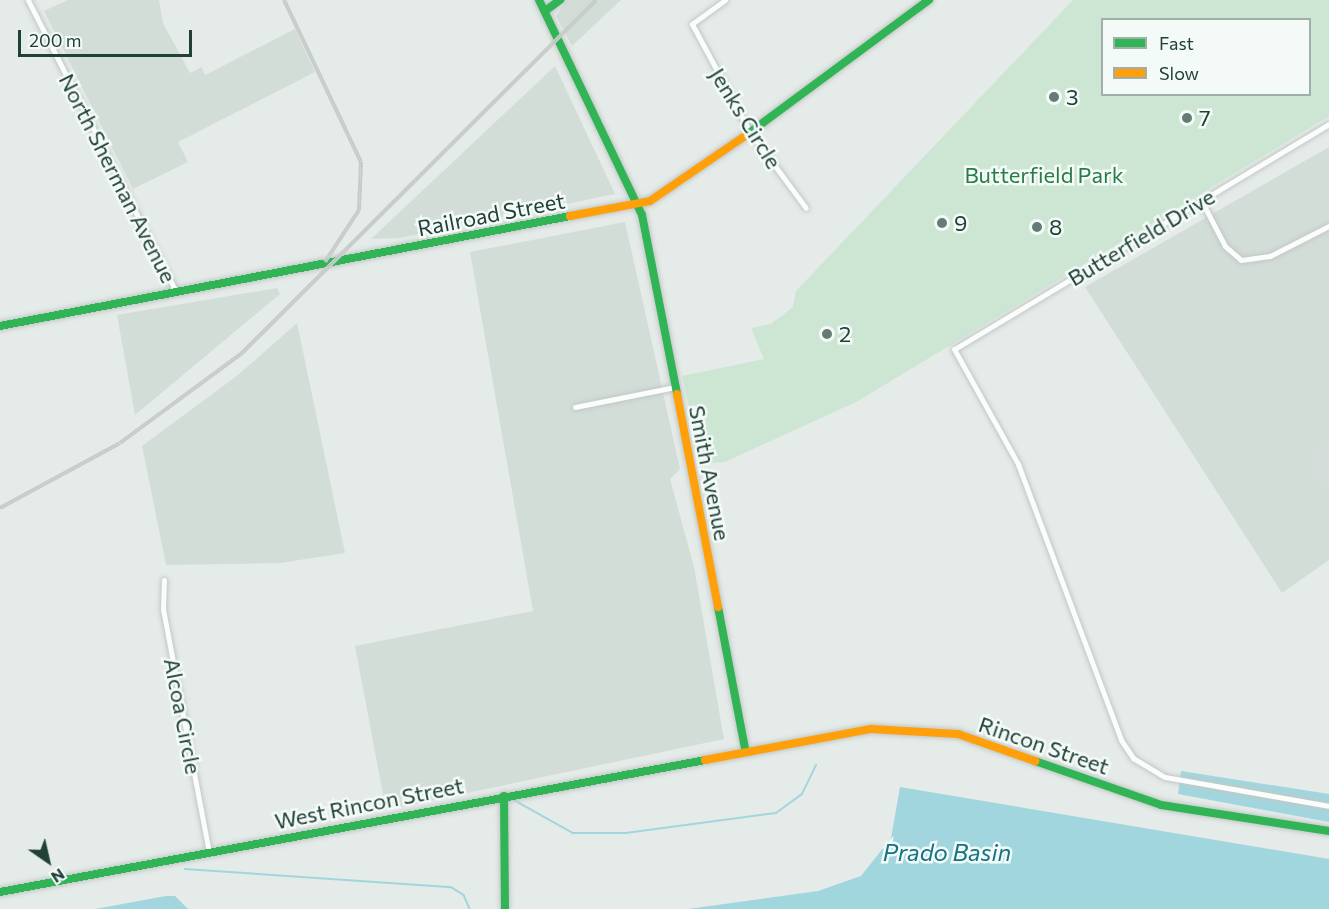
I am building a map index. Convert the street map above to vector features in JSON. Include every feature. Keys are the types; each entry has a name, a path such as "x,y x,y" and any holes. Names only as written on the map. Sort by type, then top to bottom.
{"main road":[{"name":"Smith Avenue","path":"539,0 639,204 745,749"},
{"path":"544,11 560,0"},
{"name":"Railroad Street","path":"0,326 639,204 673,189 929,0"},
{"name":"Rincon Street","path":"745,749 860,730 932,730 986,741 1161,805 1329,831"},
{"name":"West Rincon Street","path":"0,892 745,749"},
{"path":"504,796 505,909"}],"street":[{"name":"North Sherman Avenue","path":"28,0 176,292"},
{"name":"Jenks Circle","path":"725,0 692,24 750,132 806,208"},
{"name":"Butterfield Drive","path":"1329,124 954,349 1018,464 1121,740 1133,758 1166,777 1329,806"},
{"path":"1201,201 1229,252 1241,260 1270,256 1329,226"},
{"path":"575,407 675,387"},
{"name":"Alcoa Circle","path":"164,580 163,609 209,852"}],"shaded area":[{"path":"68,0 159,0 163,23 190,73 202,67 205,75 295,29 315,72 178,142 188,162 133,189 44,11"},
{"path":"567,0 621,0 572,46 556,16"},
{"path":"555,66 615,194 400,238 371,239"},
{"path":"1329,147 1329,560 1282,593 1085,287"},
{"path":"625,222 680,469 670,479 694,567 724,739 386,810 355,646 533,611 470,252"},
{"path":"277,288 280,294 135,415 117,315"},
{"path":"297,323 345,553 280,563 166,565 142,446 238,375"}],"green space":[{"name":"Butterfield Park","path":"1073,0 1329,0 1329,116 858,401 725,462 702,464 682,376 764,359 751,328 771,324 793,307 796,291"}],"water":[{"path":"1181,771 1329,794 1329,822 1178,794"},
{"name":"Prado Basin","path":"900,787 1329,859 1329,909 688,909 818,891 861,876 891,838"},
{"path":"166,896 175,896 188,909 95,909"}],"waterway":[{"path":"514,800 573,833 626,833 776,813 802,794 816,765"},
{"path":"185,869 451,887 464,895 470,909"}],"taxiway":[{"path":"1329,446 1317,465 1329,481"}],"railway":[{"path":"284,0 361,162 359,210 325,262"},
{"path":"0,508 120,443 242,353 596,0"}],"traffic: fast":[{"path":"539,0 642,215 677,394"},
{"path":"545,11 560,0"},
{"path":"745,136 929,0"},
{"path":"0,326 570,216"},
{"path":"718,607 745,749"},
{"path":"0,892 705,760"},
{"path":"1035,761 1161,805 1329,831"},
{"path":"504,796 505,909"}],"traffic: slow":[{"path":"570,216 650,201 745,136"},
{"path":"677,394 718,607"},
{"path":"705,760 871,729 958,734 1035,761"}],"place":[{"name":"3","path":"1054,97"},
{"name":"7","path":"1187,118"},
{"name":"9","path":"942,223"},
{"name":"8","path":"1037,227"},
{"name":"2","path":"827,334"}]}
